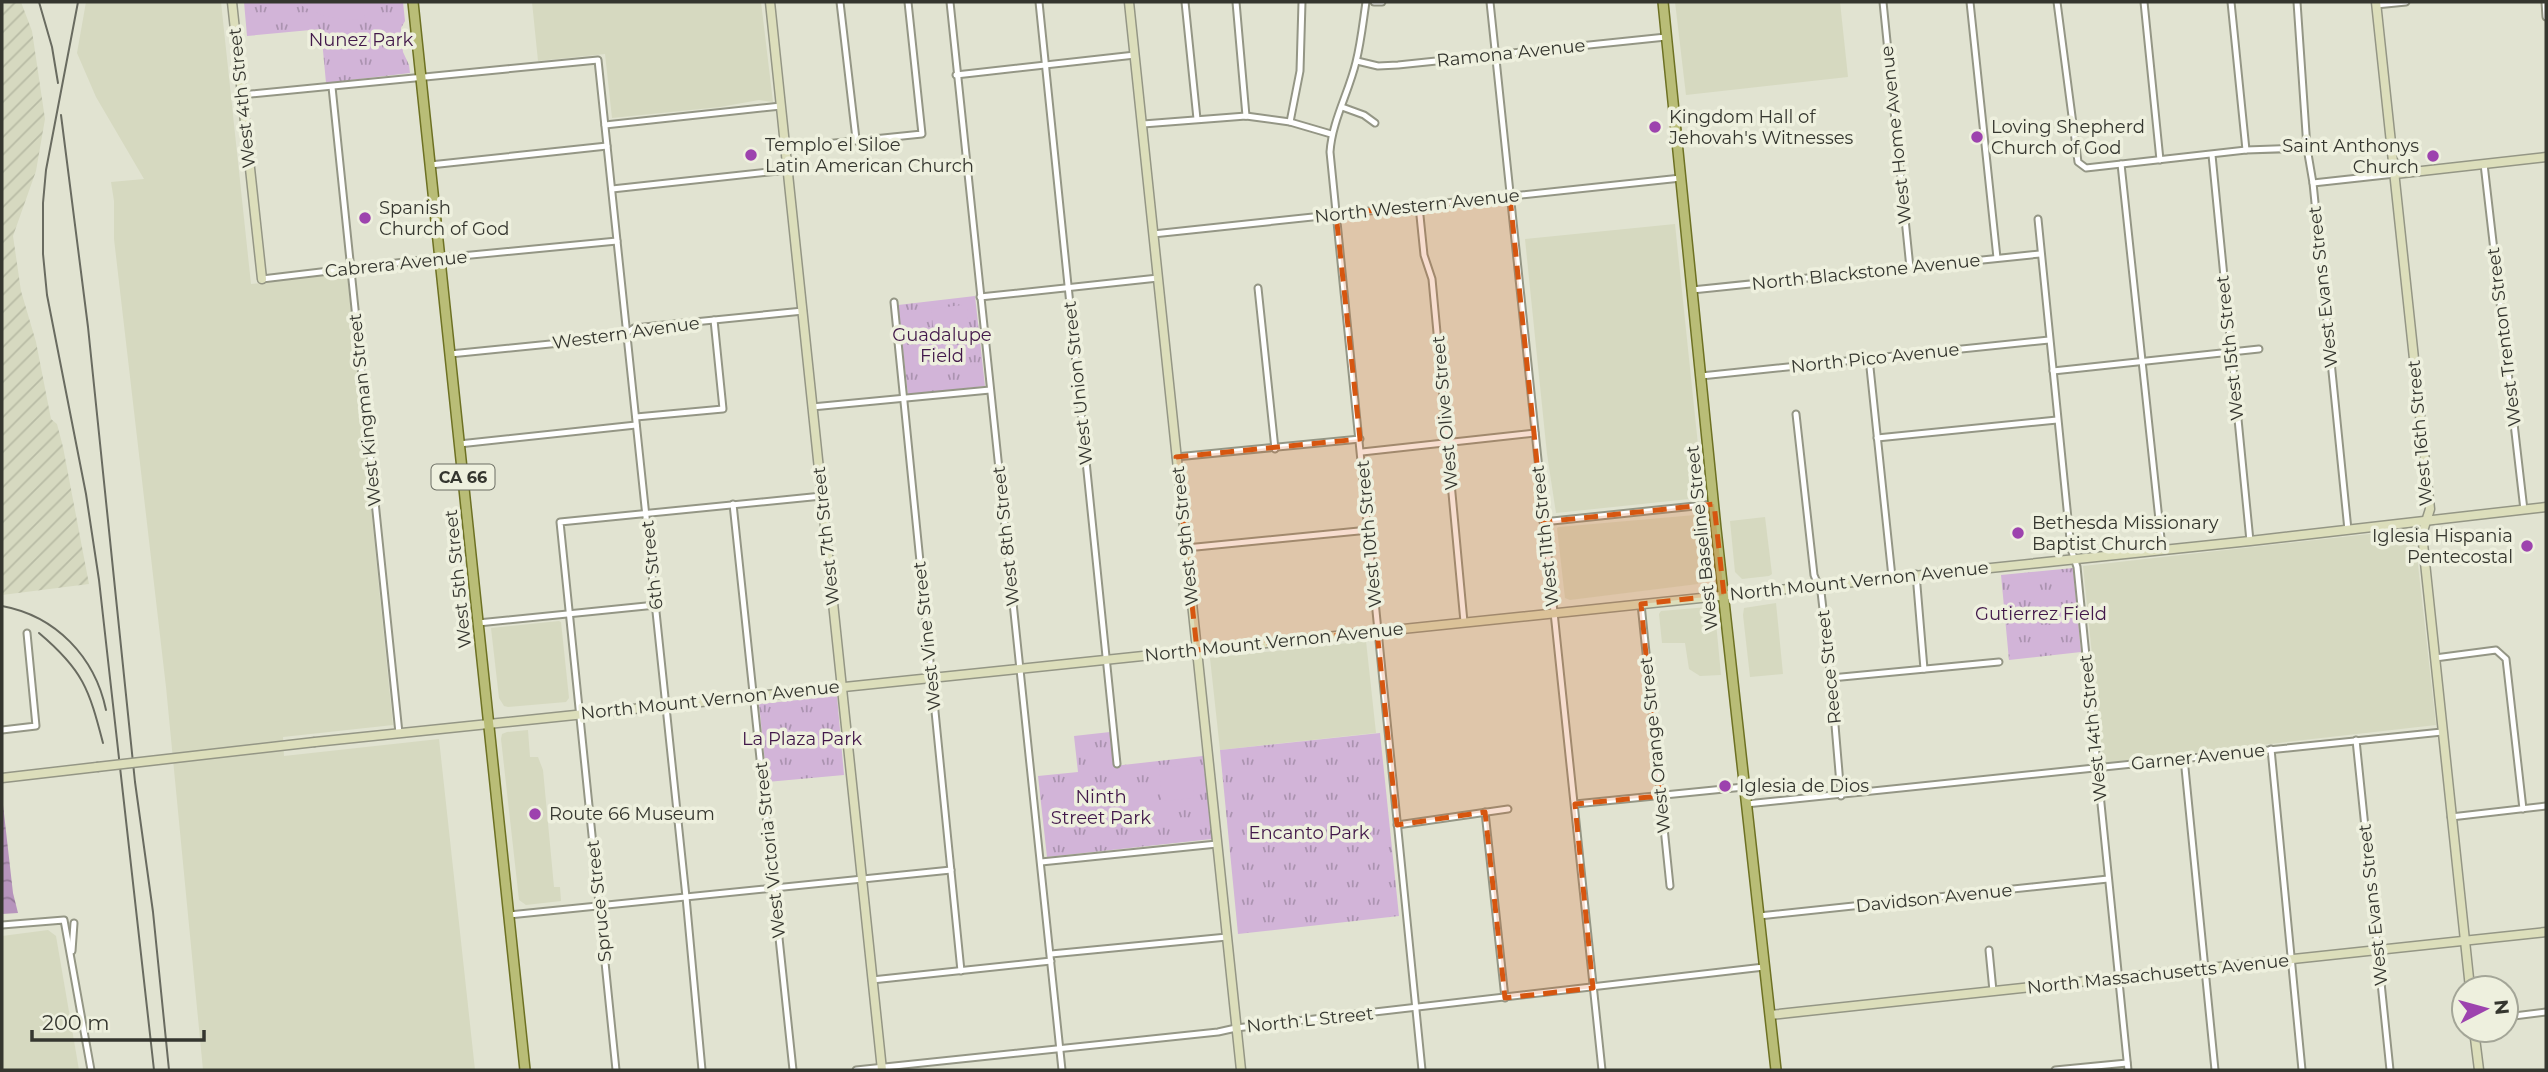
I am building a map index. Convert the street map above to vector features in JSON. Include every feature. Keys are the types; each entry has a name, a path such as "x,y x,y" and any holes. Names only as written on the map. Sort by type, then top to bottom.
{"main road":[{"name":"West 5th Street","path":"413,2 525,1070"},
{"name":"West Baseline Street","path":"1662,2 1776,1070"}],"street":[{"name":"West 4th Street","path":"232,2 252,194"},
{"name":"West 7th Street","path":"770,2 882,1069"},
{"path":"840,2 856,139"},
{"path":"786,148 922,134 908,2"},
{"name":"West 8th Street","path":"950,2 1062,1070"},
{"name":"West Union Street","path":"1039,2 1117,764"},
{"name":"West 9th Street","path":"1129,2 1241,1070"},
{"path":"1185,2 1197,119"},
{"path":"1236,2 1246,116"},
{"path":"1290,122 1300,71 1302,2"},
{"name":"West 10th Street","path":"1366,2 1357,61 1331,134 1330,152 1422,1070"},
{"path":"1374,2 1382,2"},
{"name":"West 11th Street","path":"1490,2 1602,1070"},
{"name":"West Home Avenue","path":"1883,2 1910,268"},
{"path":"1970,2 1997,258"},
{"path":"2057,2 2078,162 2086,168 2246,150 2307,148"},
{"path":"2144,2 2160,160"},
{"path":"2231,2 2246,150"},
{"name":"West Evans Street","path":"2297,2 2307,148 2313,183 2348,530"},
{"path":"2376,4 2406,2"},
{"path":"2545,2 2546,17"},
{"name":"West 16th Street","path":"2376,4 2430,509 2422,534 2469,974"},
{"name":"Ramona Avenue","path":"1357,61 1378,66 1666,37"},
{"path":"956,75 1135,55"},
{"name":"6th Street","path":"421,78 598,60 687,897 702,1070"},
{"path":"241,95 421,78"},
{"name":"West Kingman Street","path":"332,87 399,733"},
{"path":"605,125 781,106"},
{"path":"1342,107 1364,115 1375,123"},
{"path":"1143,124 1246,116 1290,122 1331,134"},
{"path":"430,165 607,146"},
{"name":"West 15th Street","path":"2212,155 2250,541"},
{"path":"2313,183 2546,157"},
{"path":"2121,164 2162,548"},
{"name":"West Trenton Street","path":"2484,164 2524,510"},
{"path":"612,189 788,170"},
{"name":"North Western Avenue","path":"1153,233 1681,178"},
{"name":"Cabrera Avenue","path":"252,194 261,279 617,241"},
{"name":"West Olive Street","path":"1419,206 1424,255 1432,279 1464,622"},
{"name":"West 14th Street","path":"2038,219 2127,1067"},
{"name":"North Blackstone Avenue","path":"1692,290 2040,254"},
{"path":"980,297 1158,278"},
{"path":"1258,288 1275,449"},
{"name":"West Vine Street","path":"894,302 961,971"},
{"name":"Western Avenue","path":"450,354 620,337 634,328 803,311"},
{"path":"636,417 723,408 715,320"},
{"name":"North Pico Avenue","path":"1701,376 2049,340"},
{"path":"2053,371 2259,349"},
{"path":"1869,358 1892,577"},
{"path":"812,407 990,390"},
{"name":"Reece Street","path":"1796,414 1814,575 1821,592 1841,796"},
{"path":"1877,438 2057,420"},
{"path":"459,444 636,425"},
{"path":"1362,452 1535,433"},
{"path":"1177,457 1360,439"},
{"path":"646,513 822,496"},
{"name":"West Victoria Street","path":"733,504 793,1070"},
{"path":"1543,522 1714,504"},
{"name":"North Mount Vernon Avenue","path":"2,778 579,713 2250,541 2546,507"},
{"name":"Spruce Street","path":"617,1070 560,522 646,513"},
{"path":"1186,548 1368,530"},
{"path":"1916,574 1924,669"},
{"name":"West Orange Street","path":"1641,604 1670,886"},
{"path":"478,623 656,605"},
{"path":"2,730 36,726 27,633"},
{"path":"2435,658 2496,650 2507,659 2523,809"},
{"path":"1831,678 1999,662"},
{"name":"Garner Avenue","path":"1746,804 2442,732"},
{"name":"West Evans Street","path":"2356,740 2390,1070"},
{"path":"2271,749 2302,1070"},
{"path":"2184,758 2215,1070"},
{"path":"1575,804 1744,787"},
{"path":"2451,817 2546,806"},
{"path":"1397,825 1508,809"},
{"path":"1485,813 1505,998"},
{"path":"1041,862 1217,844"},
{"path":"509,915 951,870"},
{"name":"Davidson Avenue","path":"1759,916 2108,879"},
{"path":"2,925 64,920 91,1070"},
{"path":"71,954 75,923"},
{"name":"North Massachusetts Avenue","path":"1770,1015 2546,932"},
{"path":"872,980 1227,937"},
{"path":"1989,950 1993,991"},
{"name":"North L Street","path":"856,1070 1219,1032 1765,967"},
{"path":"2520,1015 2546,1012"},
{"path":"2476,1044 2479,1070"},
{"path":"2055,1070 2127,1067"}],"highlighted area":[{"path":"1510,197 1543,522 1714,504 1724,595 1641,604 1660,796 1575,804 1593,988 1505,998 1485,812 1397,825 1377,631 1197,650 1176,457 1360,439 1336,214"}],"shaded area":[{"path":"2,2 21,2 32,31 45,119 36,171 13,236 21,291 36,342 51,419 57,424 63,447 89,584 2,595"},
{"path":"86,2 221,2 251,284 347,272 393,725 283,737 284,756 439,739 475,1070 203,1070 166,687 114,239 111,182 144,179 96,97 77,53"},
{"path":"532,2 761,2 773,102 759,100 720,107 612,118 605,54 538,61"},
{"path":"1675,2 1840,2 1848,77 1686,95"},
{"path":"1675,224 1703,493 1699,498 1556,513 1547,454 1525,239"},
{"path":"1695,515 1703,571 1698,584 1570,600 1565,598 1557,528"},
{"path":"1765,517 1772,574 1742,579 1735,572 1730,521"},
{"path":"2414,529 2436,725 2103,763 2083,566"},
{"path":"1776,603 1783,674 1750,677 1744,608"},
{"path":"1708,607 1715,612 1721,675 1700,676 1689,669 1685,643 1662,643 1659,614 1661,611"},
{"path":"559,621 569,698 566,702 504,706 499,698 491,628"},
{"path":"1366,641 1376,733 1220,750 1210,658"},
{"path":"528,730 530,757 538,757 543,770 554,887 560,887 561,901 526,905 519,900 501,739 502,734 507,732"},
{"path":"48,930 56,936 79,1070 2,1070 2,936"}],"green space":[{"name":"Nunez Park","path":"244,2 403,2 403,52 410,73 326,83 321,29 247,36"},
{"path":"296,2 363,2 365,19 329,16"},
{"name":"Guadalupe Field","path":"975,296 985,386 908,395 898,305"},
{"path":"962,305 967,309 970,341 950,343 939,338 933,326 931,309"},
{"name":"Gutierrez Field","path":"2073,568 2081,652 2009,660 2001,575"},
{"name":"La Plaza Park","path":"837,696 844,775 767,782 759,704"},
{"name":"Ninth Street Park","path":"1110,732 1114,766 1203,756 1212,839 1047,857 1038,776 1078,772 1074,736"},
{"name":"Encanto Park","path":"1380,733 1399,916 1238,934 1220,750"},
{"path":"1191,765 1194,798 1162,801 1159,768"}],"water":[{"path":"2,796 13,893 18,913 2,914"}],"railway":[{"path":"39,2 52,47 58,83"},
{"path":"78,2 46,170 43,254 47,295 86,494 99,580 154,1070"},
{"path":"61,115 88,327 135,782 153,912 169,1070"},
{"path":"2,606 39,619 70,642 93,673 106,710"},
{"path":"39,633 66,658 82,682 103,743"}],"place":[{"name":"Kingdom Hall of Jehovah's Witnesses","path":"1655,127"},
{"name":"Loving Shepherd Church of God","path":"1977,137"},
{"name":"Templo el Siloe Latin American Church","path":"751,155"},
{"name":"Saint Anthonys Church","path":"2433,156"},
{"name":"Spanish Church of God","path":"365,218"},
{"name":"Bethesda Missionary Baptist Church","path":"2018,533"},
{"name":"Iglesia Hispania Pentecostal","path":"2527,546"},
{"name":"Iglesia de Dios","path":"1725,786"},
{"name":"Route 66 Museum","path":"535,814"}]}
